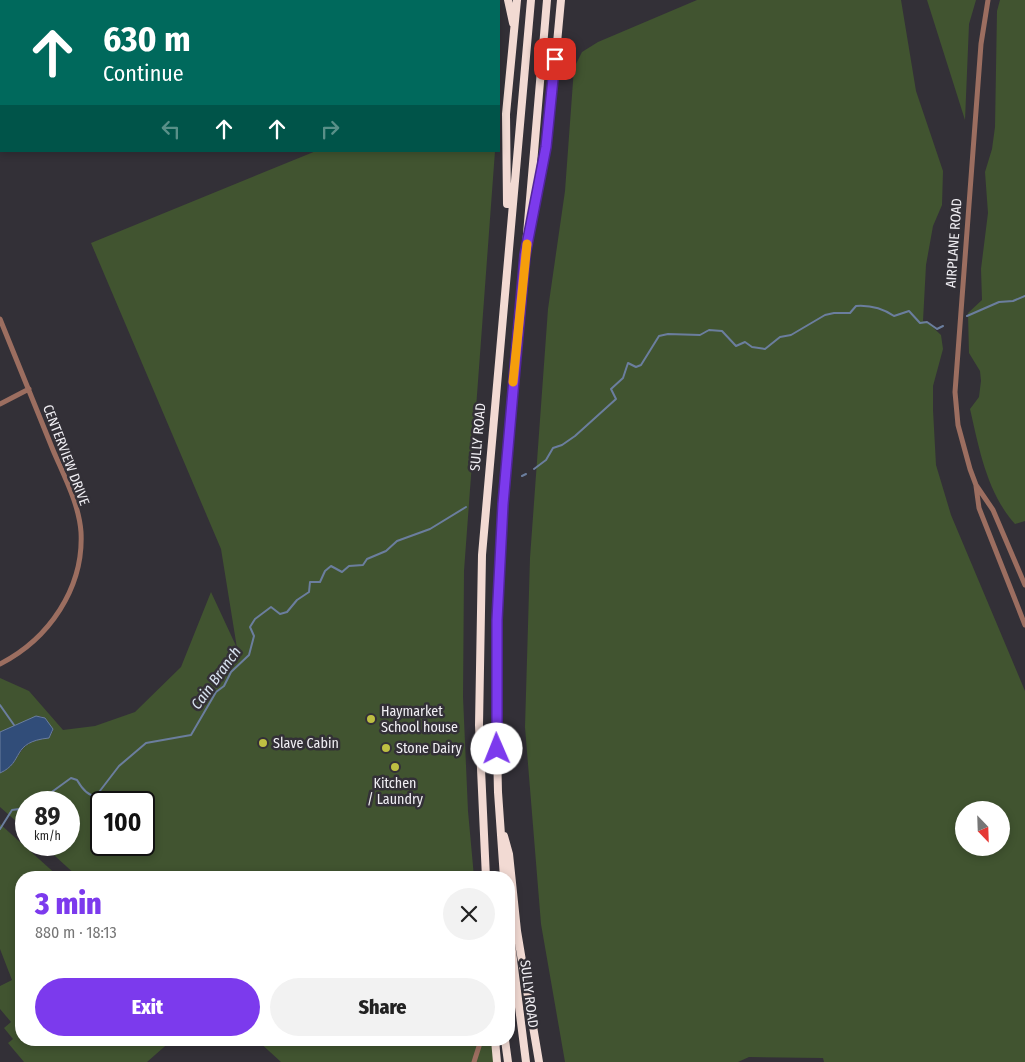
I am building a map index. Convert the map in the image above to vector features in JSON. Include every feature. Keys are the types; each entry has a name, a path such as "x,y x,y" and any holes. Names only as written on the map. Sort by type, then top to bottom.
{"highway":[{"path":"508,0 514,30"},
{"path":"508,241 506,134 518,0"},
{"name":"SULLY ROAD","path":"486,871 478,725 479,610 485,498 530,0"},
{"path":"504,871 496,706 499,562 547,0"},
{"path":"525,255 546,147 562,0"},
{"path":"500,822 509,854 511,871"},
{"path":"515,920 540,1062"},
{"name":"SULLY ROAD","path":"515,975 526,1062"},
{"path":"496,1046 498,1062"},
{"path":"506,1046 508,1062"}],"street":[{"name":"AIRPLANE ROAD","path":"988,0 981,44 955,374 958,425 976,485 976,497 993,546 1025,624"},
{"name":"CENTERVIEW DRIVE","path":"0,319 75,506 81,532 77,573 66,601 50,624 24,650 0,664"},
{"path":"0,404 29,389"},
{"name":"AIRPLANE ROAD","path":"976,485 993,510 1025,586"},
{"path":"474,1062 479,1046"}],"green space":[{"path":"697,0 901,0 916,91 943,171 942,205 933,226 926,265 923,321 927,322 941,335 943,349 933,386 936,465 951,515 1025,691 1025,1062 824,1062 823,1058 749,1057 738,1062 565,1062 541,924 525,727 530,558 548,309 565,191 574,68 582,52 598,42"},
{"path":"927,0 976,0 969,24 965,120"},
{"path":"1000,0 1025,0 1025,521 1015,524 997,498 985,469 970,409 979,397 981,381 980,371 969,353 968,313 982,300 981,269 988,213 985,172 992,149 995,127 997,11"},
{"path":"314,152 495,152 464,571 463,697 468,811 473,871 71,871 55,856 80,856 80,791 15,791 15,820 0,807 0,773 13,764 24,748 30,743 49,738 53,731 45,718 40,716 0,732 0,678 29,691 63,730 95,726 135,712 181,667 211,592 237,648 221,549 91,243"},
{"path":"0,824 15,837 15,856 36,856 52,871 15,871 15,1046 165,1046 147,1062 24,1062 8,1043 13,1039 4,1028 11,1022 0,1009 0,986 12,980 0,949"},
{"path":"264,1046 492,1046 494,1062 281,1062"}],"water":[{"path":"36,716 45,718 53,729 49,738 28,744 8,769 0,773 0,732"}],"waterway":[{"name":"Cain Branch","path":"967,316 999,302 1013,301 1025,296"},
{"name":"Cain Branch","path":"534,469 546,460 553,448 562,445 575,436 616,399 611,389 623,378 628,363 636,367 641,365 659,336 668,334 700,335 709,330 722,331 736,346 745,342 752,347 765,349 780,337 791,335 825,315 850,313 856,306 880,309 894,316 909,311 920,323 927,322 937,329 943,326"},
{"name":"Cain Branch","path":"522,476 526,474"},
{"name":"Cain Branch","path":"53,791 71,778 77,780 87,793 96,796 119,766 146,743 191,735 216,692 224,686 231,672 249,655 254,636 250,627 255,619 271,607 280,614 287,612 297,600 309,592 310,582 320,582 325,571 331,566 342,572 349,566 363,565 367,559 386,551 397,541 430,529 466,507"},
{"path":"0,705 14,725"},
{"name":"Cain Branch","path":"0,829 12,810 15,810"}],"slow traffic":[{"path":"513,382 527,244"}],"place":[{"name":"Haymarket School house","path":"371,719"},
{"name":"Slave Cabin","path":"263,743"},
{"name":"Stone Dairy","path":"386,748"},
{"name":"Kitchen / Laundry","path":"395,767"}],"route":[{"path":"497,749 497,620 503,504 525,255 546,147 555,59"}]}
